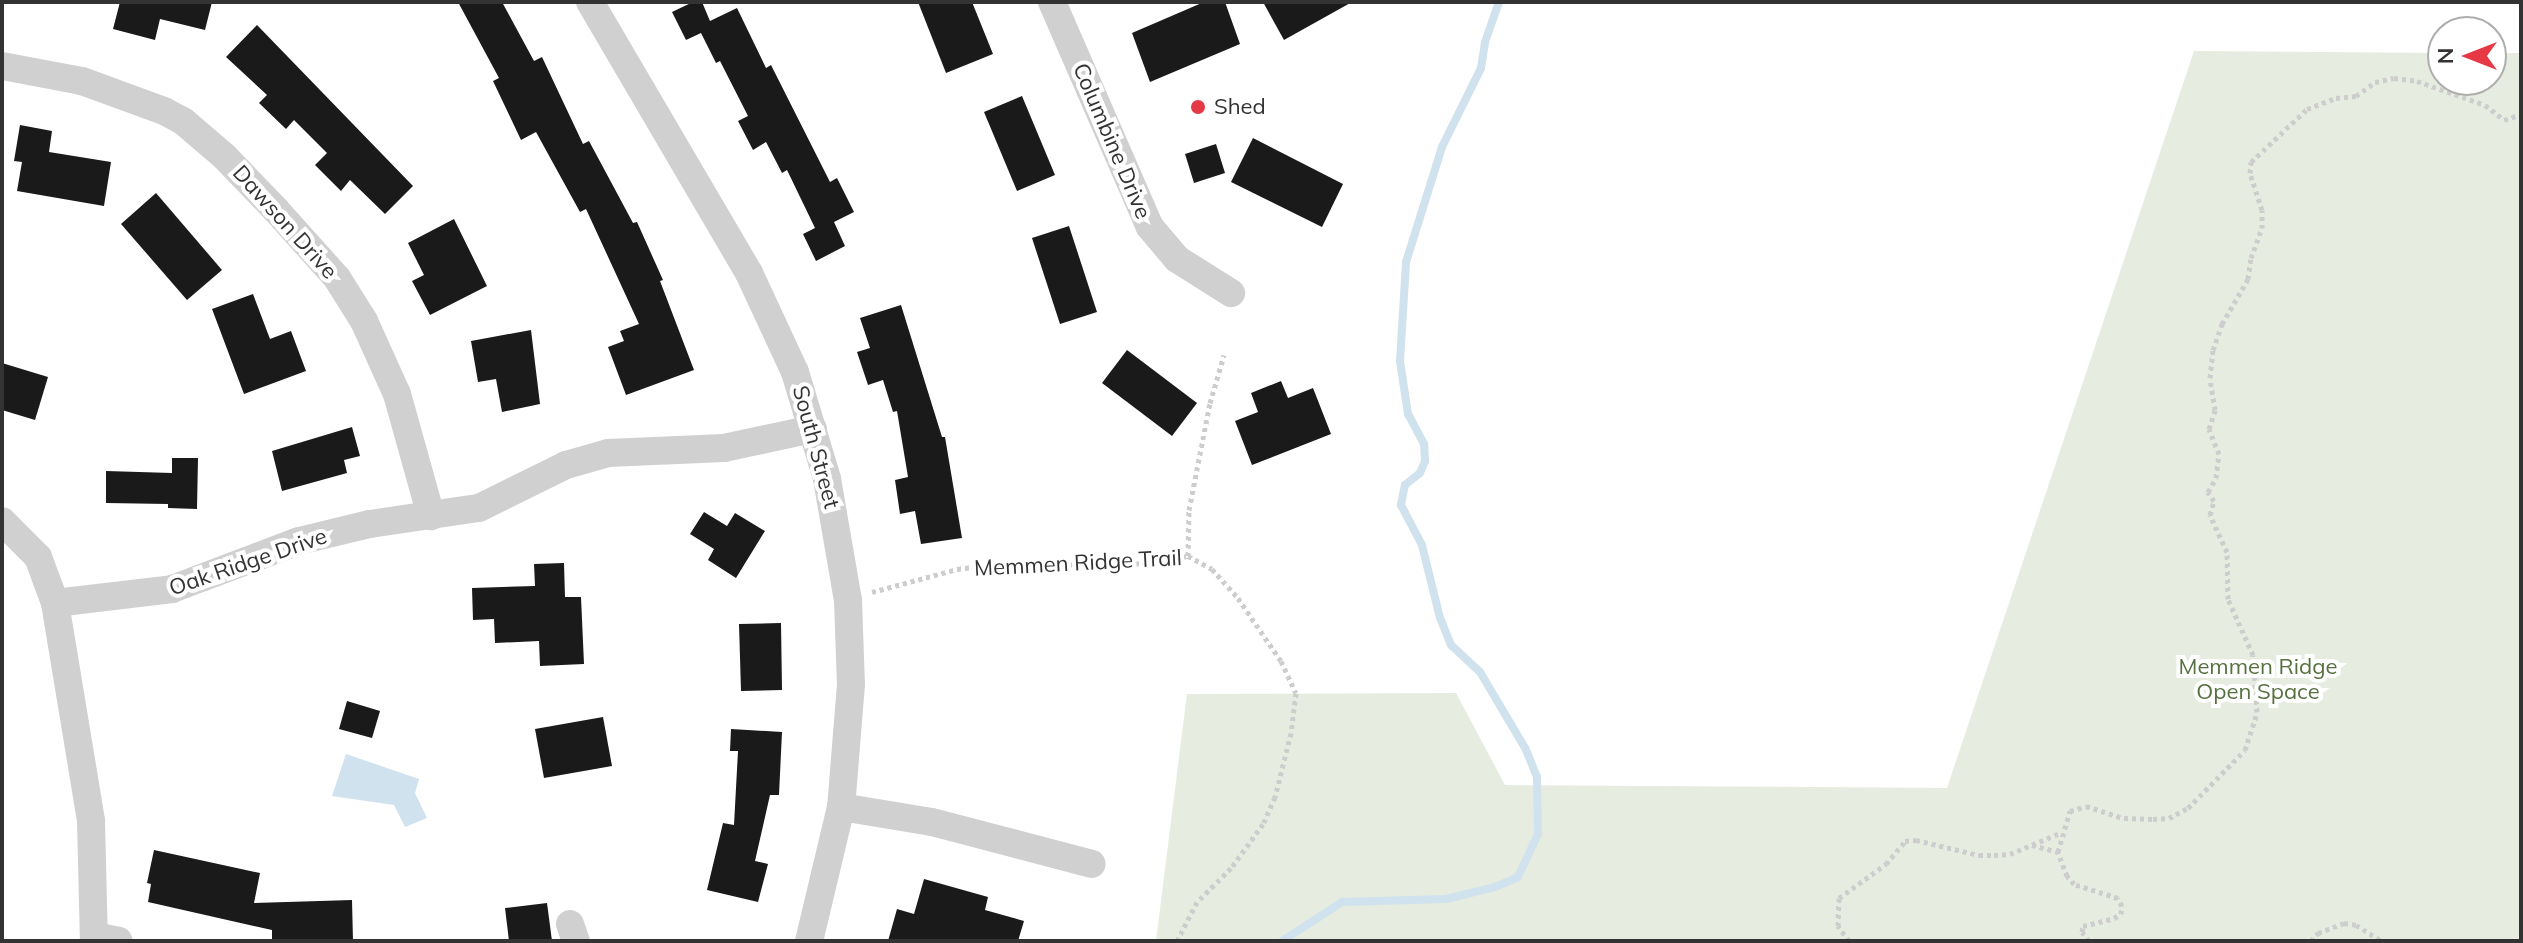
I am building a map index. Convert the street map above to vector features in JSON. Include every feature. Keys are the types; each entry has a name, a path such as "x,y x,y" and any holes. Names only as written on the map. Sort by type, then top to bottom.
{"street":[{"name":"South Street","path":"590,2 749,273 795,372 813,429 838,531 848,600 851,684 841,807 809,941"},
{"name":"Columbine Drive","path":"1052,2 1150,227 1177,259 1231,293"},
{"name":"Dawson Drive","path":"2,66 82,81 164,111 183,121 224,156 276,210 337,278 364,321 397,394 431,516"},
{"name":"Oak Ridge Drive","path":"55,603 172,589 299,541 370,524 495,503 566,465 608,453 735,446 813,429"},
{"path":"2,521 38,557 55,603 91,821 102,939"},
{"path":"841,807 932,822 1092,864"}],"path":[{"path":"2089,941 2082,932 2083,926 2114,918 2121,914 2122,906 2118,898 2106,892 2074,884 2058,852 2061,832 2070,811 2086,806 2139,819 2169,818 2188,808 2227,772 2253,734 2257,712 2253,655 2228,599 2227,552 2210,515 2214,501 2208,492 2216,478 2219,454 2209,429 2215,410 2210,378 2213,350 2222,324 2248,279 2251,258 2262,228 2262,210 2250,173 2251,162 2307,109 2336,98 2356,96 2375,82 2394,78 2417,81 2485,105 2504,120 2521,114"},
{"path":"1188,556 1189,510 1210,403 1224,355"},
{"name":"Memmen Ridge Trail","path":"848,600 957,569 997,564 1127,565 1188,556 1212,569 1238,598 1281,661 1296,693 1285,766 1263,824 1231,868 1197,902 1177,941"},
{"path":"1849,941 1838,926 1839,898 1886,864 1905,841 1916,840 1979,855 2010,854 2061,832"},
{"path":"2030,845 2058,852"},
{"path":"2311,941 2318,933 2344,923 2356,925 2382,941"},
{"path":"2446,941 2481,941"}],"green space":[{"name":"Memmen Ridge Open Space","path":"2194,51 2427,53 2427,96 2507,96 2507,53 2521,53 2521,941 1156,941 1187,694 1456,693 1505,785 1947,788"}],"water":[{"path":"346,754 419,779 415,793 427,818 405,827 394,805 332,796"}],"building":[{"path":"120,2 212,2 205,30 160,19 155,40 113,29"},
{"path":"458,2 502,2 534,61 542,57 583,144 589,141 633,223 637,222 663,280 660,281 694,370 626,395 608,347 624,341 620,331 639,324 586,209 580,212 536,132 521,140 493,81 499,78"},
{"path":"693,2 702,2 710,21 737,8 766,68 771,65 830,182 837,178 854,212 834,222 845,246 816,261 803,234 815,228 787,170 782,173 766,142 753,150 738,121 748,116 720,61 716,63 701,33 686,40 672,12"},
{"path":"918,2 972,2 993,54 946,73"},
{"path":"1204,2 1225,2 1240,44 1150,82 1132,33"},
{"path":"1263,2 1352,2 1284,40"},
{"path":"257,25 413,186 385,214 350,180 341,191 315,165 327,153 294,120 286,129 259,103 267,95 226,57"},
{"path":"1022,96 1055,175 1017,191 984,112"},
{"path":"20,125 52,131 49,152 111,162 104,206 17,191 22,162 14,161"},
{"path":"1253,138 1343,184 1322,227 1231,182"},
{"path":"1216,144 1225,173 1194,183 1185,154"},
{"path":"156,193 222,270 187,300 121,224"},
{"path":"454,219 487,286 430,315 412,281 424,275 408,243"},
{"path":"1069,226 1097,312 1060,324 1032,238"},
{"path":"253,294 270,339 291,331 306,371 244,394 212,309"},
{"path":"901,305 942,437 945,437 962,538 921,544 915,511 900,514 895,480 908,477 897,411 893,412 883,380 868,385 857,352 870,348 860,318"},
{"path":"531,330 540,404 502,412 496,379 478,382 471,341"},
{"path":"1127,350 1197,403 1172,436 1102,383"},
{"path":"2,363 48,377 35,420 2,410"},
{"path":"1281,381 1288,398 1313,388 1331,434 1252,465 1235,421 1258,412 1251,393"},
{"path":"352,427 360,456 344,460 347,473 282,491 272,451"},
{"path":"172,458 198,458 197,509 168,508 168,504 106,503 106,471 172,473"},
{"path":"704,512 727,526 735,513 765,531 736,578 708,560 714,549 690,534"},
{"path":"564,563 565,597 581,597 584,664 540,666 539,641 495,643 494,619 473,620 472,588 535,586 534,564"},
{"path":"781,623 782,690 741,691 739,624"},
{"path":"347,701 380,711 372,738 339,729"},
{"path":"603,717 612,766 544,778 535,729"},
{"path":"731,729 782,732 779,795 770,795 755,861 768,864 758,902 707,890 723,823 734,825 738,751 730,751"},
{"path":"154,850 260,873 254,903 352,900 353,941 272,939 272,930 148,902 151,884 147,883"},
{"path":"924,879 988,897 985,910 1024,921 1018,941 888,941 897,909 914,914"},
{"path":"547,903 552,941 509,941 505,908"}],"waterway":[{"path":"1282,941 1342,902 1446,899 1495,887 1518,877 1538,834 1537,777 1525,748 1480,672 1451,645 1440,618 1422,545 1401,505 1405,485 1420,473 1425,461 1424,444 1408,414 1400,361 1406,262 1442,147 1481,68 1485,42 1499,2"}],"place":[{"name":"Shed","path":"1198,107"}]}
